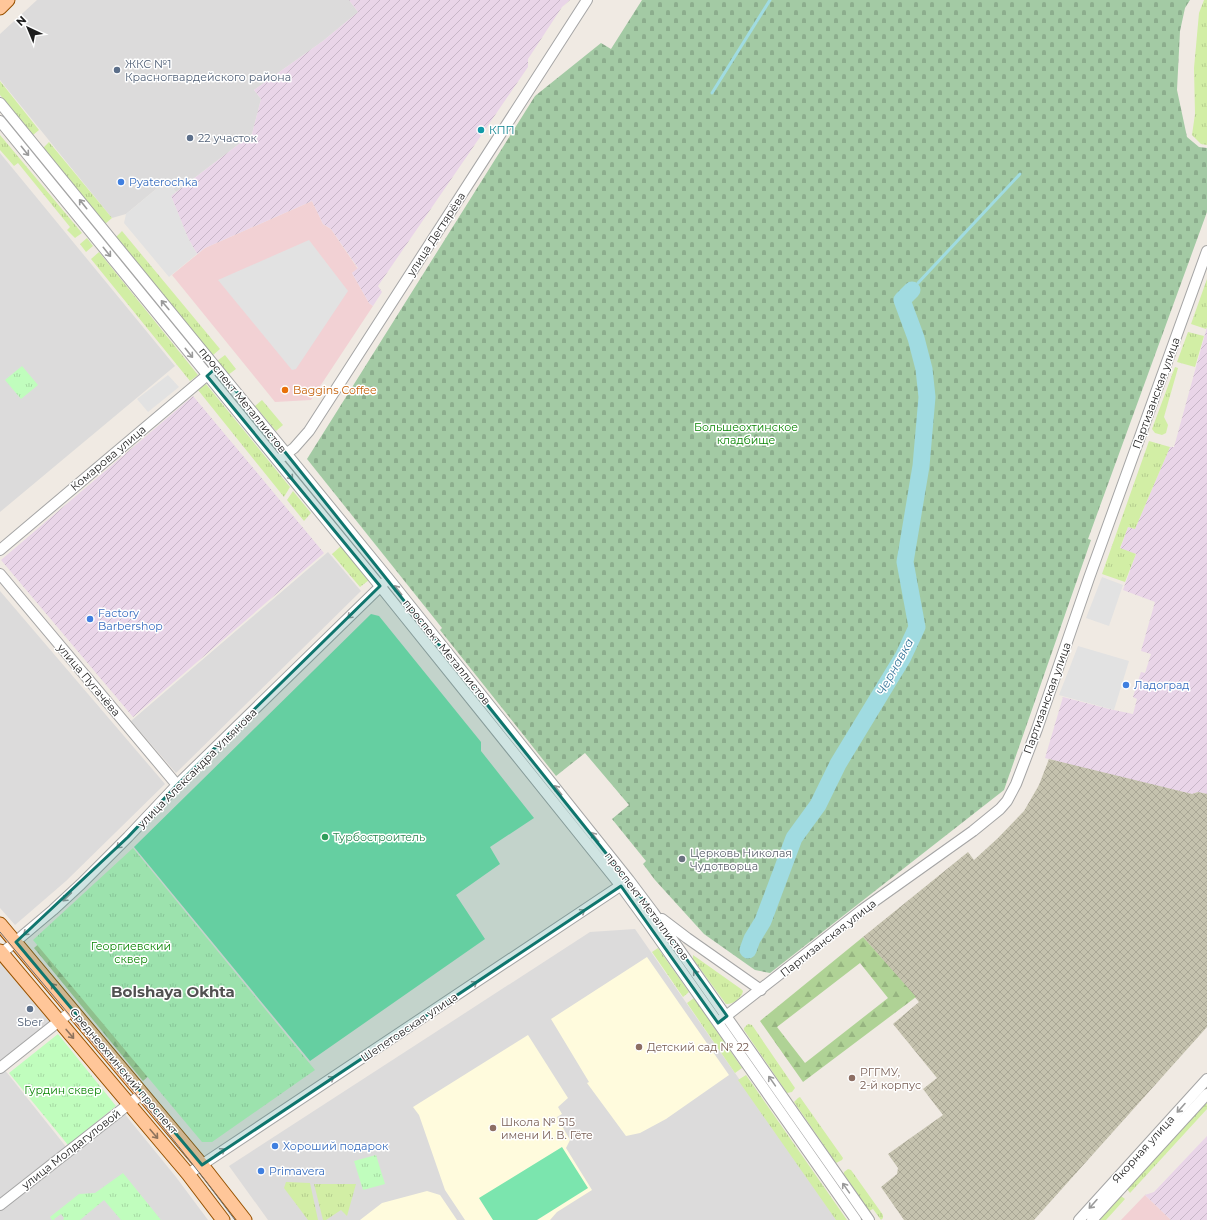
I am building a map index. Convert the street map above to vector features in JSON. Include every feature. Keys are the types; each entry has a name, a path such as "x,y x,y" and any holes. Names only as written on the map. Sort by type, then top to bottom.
{"main road":[{"path":"0,8 8,0"},
{"name":"Среднеохтинский проспект","path":"0,924 143,1093 245,1220"},
{"name":"Среднеохтинский проспект","path":"1,952 188,1174 223,1220"}],"street":[{"name":"улица Дегтярёва","path":"277,461 287,454 313,425 587,0"},
{"name":"проспект Металлистов","path":"0,103 388,578 625,883 718,1023 856,1220"},
{"name":"проспект Металлистов","path":"0,121 207,376 625,883 653,912 869,1220"},
{"name":"Партизанская улица","path":"718,1023 862,910 990,818 1007,801 1016,784 1037,729 1207,250"},
{"name":"Комарова улица","path":"0,550 217,367"},
{"name":"улица Пугачёва","path":"0,574 177,785"},
{"name":"улица Александра Ульянова","path":"1,952 16,942 81,884 177,785 388,578"},
{"name":"Шепетовская улица","path":"188,1174 625,883"},
{"path":"653,912 761,990"},
{"path":"0,1068 73,1010"},
{"name":"Якорная улица","path":"1079,1220 1207,1079"},
{"name":"улица Молдагуловой","path":"0,1205 143,1093"},
{"name":"Якорная улица","path":"1092,1220 1207,1094"}],"highlighted area":[{"path":"217,367 653,912 727,1016 718,1023 621,886 202,1165 16,942 128,837 177,785 380,586 207,376"}],"shaded area":[{"path":"37,0 349,0 358,12 323,41 254,90 261,99 252,134 176,192 167,180 126,214 112,218 0,80 0,34"},
{"path":"349,0 570,0 562,7 528,59 528,67 378,286 382,292 373,306 369,303 352,273 358,268 331,229 323,224 312,201 205,248 197,254 188,238 171,196 252,134 261,99 254,90 323,41 358,12"},
{"path":"0,153 175,366 0,512"},
{"path":"167,180 176,192 171,196 188,238 197,254 169,277 124,223 126,214"},
{"path":"312,201 323,224 331,229 358,269 352,273 369,303 373,306 311,400 275,402 172,275 205,248"},
{"path":"309,240 348,291 296,369 292,370 218,280"},
{"path":"1207,327 1207,794 1198,792 1192,794 1045,758 1063,697 1133,714 1137,699 1133,697 1141,672 1145,673 1151,654 1141,651 1155,602 1123,590 1136,554 1120,549 1128,527 1135,529 1170,447 1174,447"},
{"path":"168,375 179,387 148,412 137,399"},
{"path":"193,396 324,553 133,717 1,560"},
{"path":"328,552 361,591 176,773 131,721"},
{"path":"1102,577 1123,585 1109,626 1086,618"},
{"path":"0,591 165,784 66,881 15,925 0,908"},
{"path":"1078,646 1129,661 1114,710 1059,695"},
{"path":"1049,759 1192,794 1198,792 1207,794 1207,1027 1034,1220 904,1220 881,1187 897,1174 898,1168 888,1154 943,1115 923,1089 937,1078 893,1024 919,1002 863,937 968,852 974,860 998,838 1024,811 1039,785"},
{"path":"635,929 837,1220 268,1220 229,1166 590,932"},
{"name":"Детский сад № 22","path":"647,957 729,1075 666,1119 640,1133 626,1136 587,1083 589,1082 551,1019"},
{"path":"0,963 51,1023 0,1063"},
{"name":"Школа № 515 имени И. В. Гёте","path":"528,1035 568,1098 558,1107 562,1114 557,1117 570,1140 566,1148 592,1190 557,1212 550,1220 465,1220 445,1190 419,1115 413,1107"},
{"path":"4,1069 67,1148 0,1200 0,1073"},
{"path":"123,1112 176,1177 208,1220 0,1220 0,1209"},
{"path":"1207,1136 1207,1220 1171,1220 1145,1195 1154,1192"},
{"path":"427,1191 440,1195 457,1220 360,1220 382,1203"},
{"path":"1145,1195 1171,1220 1121,1220"}],"green space":[{"name":"Большеохтинское кладбище","path":"642,0 1190,0 1185,8 1180,31 1177,90 1187,137 1199,147 1207,148 1207,212 1088,539 1091,540 1004,790 770,973 755,970 704,934 655,880 643,864 646,861 612,819 629,805 585,753 556,776 440,630 442,628 307,459 535,96 601,43 611,49"},
{"path":"1204,0 1207,0 1207,145 1201,144 1192,135 1195,114 1194,68 1199,13"},
{"path":"0,81 39,130 33,135 0,95"},
{"path":"0,135 82,233 75,238 67,230 70,227 18,163 14,166 0,150"},
{"path":"49,142 112,218 105,224 43,148"},
{"path":"122,231 220,349 212,356 116,237"},
{"path":"87,238 93,246 86,252 80,244"},
{"path":"99,252 198,375 190,381 91,259"},
{"path":"1207,279 1207,327 1206,329 1191,324"},
{"path":"1188,332 1204,336 1195,367 1177,362"},
{"path":"225,355 236,369 228,375 217,361"},
{"path":"22,366 38,385 21,399 5,380"},
{"path":"1175,367 1178,368 1164,417 1168,425 1166,433 1162,435 1155,433 1152,429"},
{"path":"206,384 290,487 284,497 198,390"},
{"path":"262,400 283,425 276,431 255,406"},
{"path":"1149,441 1170,447 1135,529 1128,527 1120,548 1136,554 1125,582 1102,574"},
{"path":"293,491 311,513 304,521 287,500"},
{"path":"341,546 369,580 360,587 332,554"},
{"name":"Турбостроитель","path":"371,614 379,616 481,742 481,751 534,818 490,847 500,864 456,895 485,939 310,1061 134,847"},
{"name":"Георгиевский сквер","path":"133,848 315,1070 212,1142 202,1142 33,940"},
{"path":"863,937 916,997 803,1082 760,1021","holes":["860,963 888,998 805,1063 777,1027"]},
{"path":"42,941 151,1074 143,1081 34,948"},
{"path":"658,948 689,992 683,997 652,952"},
{"path":"693,955 741,989 743,991 739,998 726,1004 693,959"},
{"path":"694,998 742,1068 735,1073 687,1003"},
{"path":"748,1024 752,1025 795,1088 792,1092 787,1093 744,1030"},
{"name":"Гурдин сквер","path":"58,1034 116,1106 68,1145 9,1073"},
{"path":"746,1075 847,1220 836,1220 738,1080"},
{"path":"800,1097 843,1158 842,1160 836,1163 794,1102"},
{"path":"1207,1102 1207,1109 1130,1193 1127,1189"},
{"path":"562,1147 588,1188 537,1220 493,1220 479,1198"},
{"path":"376,1155 385,1184 363,1190 354,1161"},
{"path":"848,1169 851,1170 883,1215 881,1220 873,1209 869,1211 844,1174 844,1172"},
{"path":"123,1173 161,1220 121,1220 104,1200 80,1220 63,1220 64,1218 61,1214 54,1219 55,1220 52,1220 50,1217 79,1194 95,1193"},
{"path":"286,1182 310,1183 318,1220 308,1220 284,1188"},
{"path":"314,1184 356,1184 347,1216 341,1210 326,1220 323,1220"},
{"path":"1121,1196 1125,1199 1106,1220 1099,1220"}],"waterway":[{"path":"712,93 770,0"},
{"path":"918,283 1020,174"},
{"name":"Чернавка","path":"748,950 752,939 763,921 794,838 818,805 838,764 903,657 917,627 905,562 921,466 927,397 924,369 916,338 902,300 912,290"}],"tram line":[{"path":"0,932 179,1146 235,1220"}],"place":[{"name":"ЖКС №1 Красногвардейского района","path":"117,70"},
{"name":"КПП","path":"481,130"},
{"name":"22 участок","path":"190,138"},
{"name":"Pyaterochka","path":"121,182"},
{"name":"Baggins Coffee","path":"285,390"},
{"name":"Factory Barbershop","path":"90,619"},
{"name":"Ладоград","path":"1126,685"},
{"name":"Турбостроитель","path":"325,837"},
{"name":"Церковь Николая Чудотворца","path":"682,859"},
{"name":"Sber","path":"30,1009"},
{"name":"Детский сад № 22","path":"639,1047"},
{"name":"РГГМУ, 2-й корпус","path":"852,1078"},
{"name":"Школа № 515 имени И. В. Гёте","path":"493,1128"},
{"name":"Хороший подарок","path":"275,1146"},
{"name":"Primavera","path":"261,1171"}],"district":[{"name":"Bolshaya Okhta","path":"173,992"}]}
